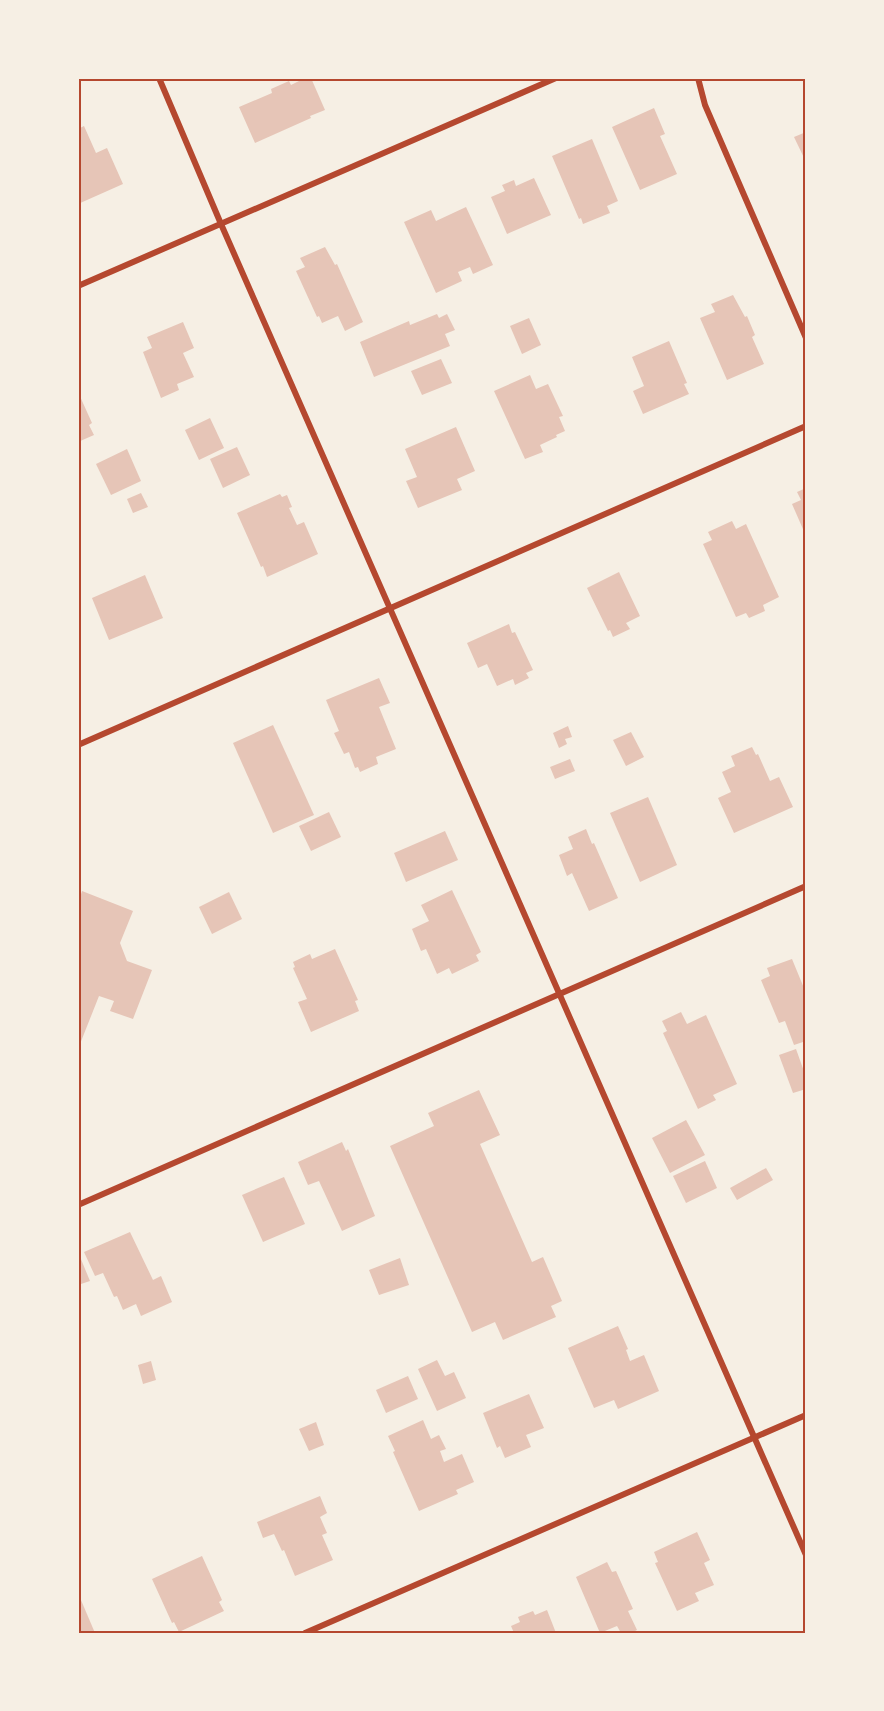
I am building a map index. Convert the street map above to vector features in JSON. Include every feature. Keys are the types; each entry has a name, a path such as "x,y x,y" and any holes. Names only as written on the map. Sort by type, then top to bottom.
{"street":[{"path":"159,78 806,1555"},
{"path":"78,286 556,78"},
{"path":"698,78 705,105 806,338"},
{"path":"78,745 806,426"},
{"path":"78,1205 806,886"},
{"path":"305,1633 806,1414"}],"building":[{"path":"305,78 311,78 325,110 255,143 239,107 272,93 271,89 289,81 291,85"},
{"path":"654,108 665,134 660,136 677,174 640,190 612,127"},
{"path":"84,126 96,153 107,148 123,184 78,204 78,129"},
{"path":"806,132 806,162 794,137"},
{"path":"592,139 618,201 607,206 610,213 583,224 552,156"},
{"path":"534,178 551,215 507,234 491,197 505,191 502,185 514,180 516,186"},
{"path":"466,207 493,265 473,274 470,267 458,272 462,281 436,293 404,222 431,210 436,221"},
{"path":"325,247 335,265 337,264 363,322 345,331 338,316 322,323 319,316 317,317 296,271 305,267 300,258"},
{"path":"733,295 745,317 747,316 755,335 752,337 764,364 727,380 700,318 715,312 711,304"},
{"path":"437,314 439,318 447,314 455,330 445,334 450,346 374,377 360,342 409,321 410,325"},
{"path":"529,318 541,345 522,354 510,326"},
{"path":"183,322 194,348 183,353 194,377 177,384 179,390 161,398 143,352 152,348 147,337"},
{"path":"669,341 687,383 684,384 689,394 643,414 633,391 644,386 632,357"},
{"path":"441,359 452,383 422,395 411,371"},
{"path":"530,375 536,389 548,384 563,416 559,417 565,431 540,445 543,452 525,459 494,391"},
{"path":"78,392 92,423 89,425 94,435 78,442"},
{"path":"210,418 224,448 199,460 185,430"},
{"path":"456,427 475,471 457,479 462,490 418,508 406,481 417,477 405,449"},
{"path":"237,447 250,475 223,488 210,459"},
{"path":"127,449 141,481 111,495 96,464"},
{"path":"806,488 806,536 792,504 801,500 797,492"},
{"path":"141,493 148,507 133,513 127,499"},
{"path":"280,494 282,497 287,495 292,507 289,508 297,525 304,522 318,554 267,577 237,513"},
{"path":"732,521 736,529 746,524 779,597 763,605 765,611 749,618 746,613 736,617 703,544 712,540 708,532"},
{"path":"619,572 640,616 626,623 630,629 613,637 587,588"},
{"path":"145,575 163,618 109,640 92,598"},
{"path":"509,624 533,670 526,673 529,678 515,685 513,679 497,686 487,664 478,668 467,643"},
{"path":"379,678 390,703 379,707 396,749 376,757 378,764 360,772 358,767 355,768 349,752 344,754 334,733 339,731 326,700"},
{"path":"273,725 314,815 273,833 233,743"},
{"path":"568,726 572,737 565,739 567,744 559,748 553,733"},
{"path":"631,732 644,757 626,766 613,740"},
{"path":"752,747 756,755 758,754 770,781 779,777 793,807 734,833 718,798 731,792 722,772 735,766 731,756"},
{"path":"570,759 575,771 555,779 550,767"},
{"path":"648,797 677,865 640,882 610,813"},
{"path":"329,812 341,837 311,851 299,826"},
{"path":"586,829 618,898 589,911 572,873 567,876 559,855 573,849 568,837"},
{"path":"445,831 458,860 406,882 394,853"},
{"path":"452,890 481,952 476,955 479,961 452,974 449,968 437,974 426,949 421,951 412,929 429,921 421,905"},
{"path":"82,891 133,911 120,943 127,961 152,970 133,1019 110,1011 114,1001 99,996 78,1049 78,903"},
{"path":"229,892 242,919 212,934 199,907"},
{"path":"335,949 358,1000 355,1001 359,1011 311,1032 298,1002 307,999 293,968 295,967 293,962 310,954 312,959"},
{"path":"792,959 806,993 806,1041 794,1045 785,1021 779,1023 761,980 770,976 767,968"},
{"path":"681,1012 687,1024 706,1015 737,1084 713,1095 716,1100 698,1109 663,1033 667,1031 662,1021"},
{"path":"796,1049 806,1077 806,1089 793,1093 779,1055"},
{"path":"479,1090 500,1135 480,1144 532,1262 543,1257 562,1301 551,1306 556,1317 503,1340 495,1322 472,1332 390,1146 434,1126 428,1113"},
{"path":"686,1120 705,1155 670,1173 652,1138"},
{"path":"342,1142 346,1151 348,1149 375,1216 342,1231 319,1181 308,1185 298,1162"},
{"path":"705,1161 717,1188 686,1203 673,1176"},
{"path":"766,1168 773,1180 737,1200 730,1188"},
{"path":"284,1177 305,1224 263,1242 242,1195"},
{"path":"130,1232 153,1280 161,1276 172,1302 141,1316 136,1304 123,1310 103,1273 95,1276 84,1252"},
{"path":"78,1252 90,1281 78,1285"},
{"path":"400,1258 409,1285 379,1295 369,1270"},
{"path":"618,1326 628,1349 626,1350 630,1361 644,1355 659,1391 618,1409 614,1400 594,1408 568,1348"},
{"path":"437,1360 445,1376 454,1372 466,1398 437,1411 418,1369"},
{"path":"151,1361 156,1380 143,1384 138,1365"},
{"path":"408,1376 418,1399 386,1413 376,1390"},
{"path":"529,1394 544,1428 526,1435 531,1447 505,1458 500,1446 497,1448 483,1413"},
{"path":"423,1420 431,1439 439,1435 446,1449 440,1451 444,1462 462,1454 474,1482 456,1490 458,1494 419,1511 388,1436"},
{"path":"316,1422 324,1445 309,1451 299,1429"},
{"path":"320,1496 327,1513 320,1517 327,1533 322,1535 333,1560 295,1576 274,1534 263,1538 257,1522"},
{"path":"697,1532 710,1560 704,1563 714,1585 695,1593 699,1601 677,1611 655,1563 658,1562 654,1552"},
{"path":"202,1556 222,1600 219,1602 224,1611 179,1632 174,1622 172,1623 152,1579"},
{"path":"607,1562 612,1572 616,1571 633,1609 628,1611 637,1630 631,1633 621,1633 617,1626 600,1633 576,1577"},
{"path":"78,1593 95,1633 78,1633"},
{"path":"547,1610 556,1633 514,1633 511,1626 520,1622 518,1617 533,1611 535,1615"}]}
